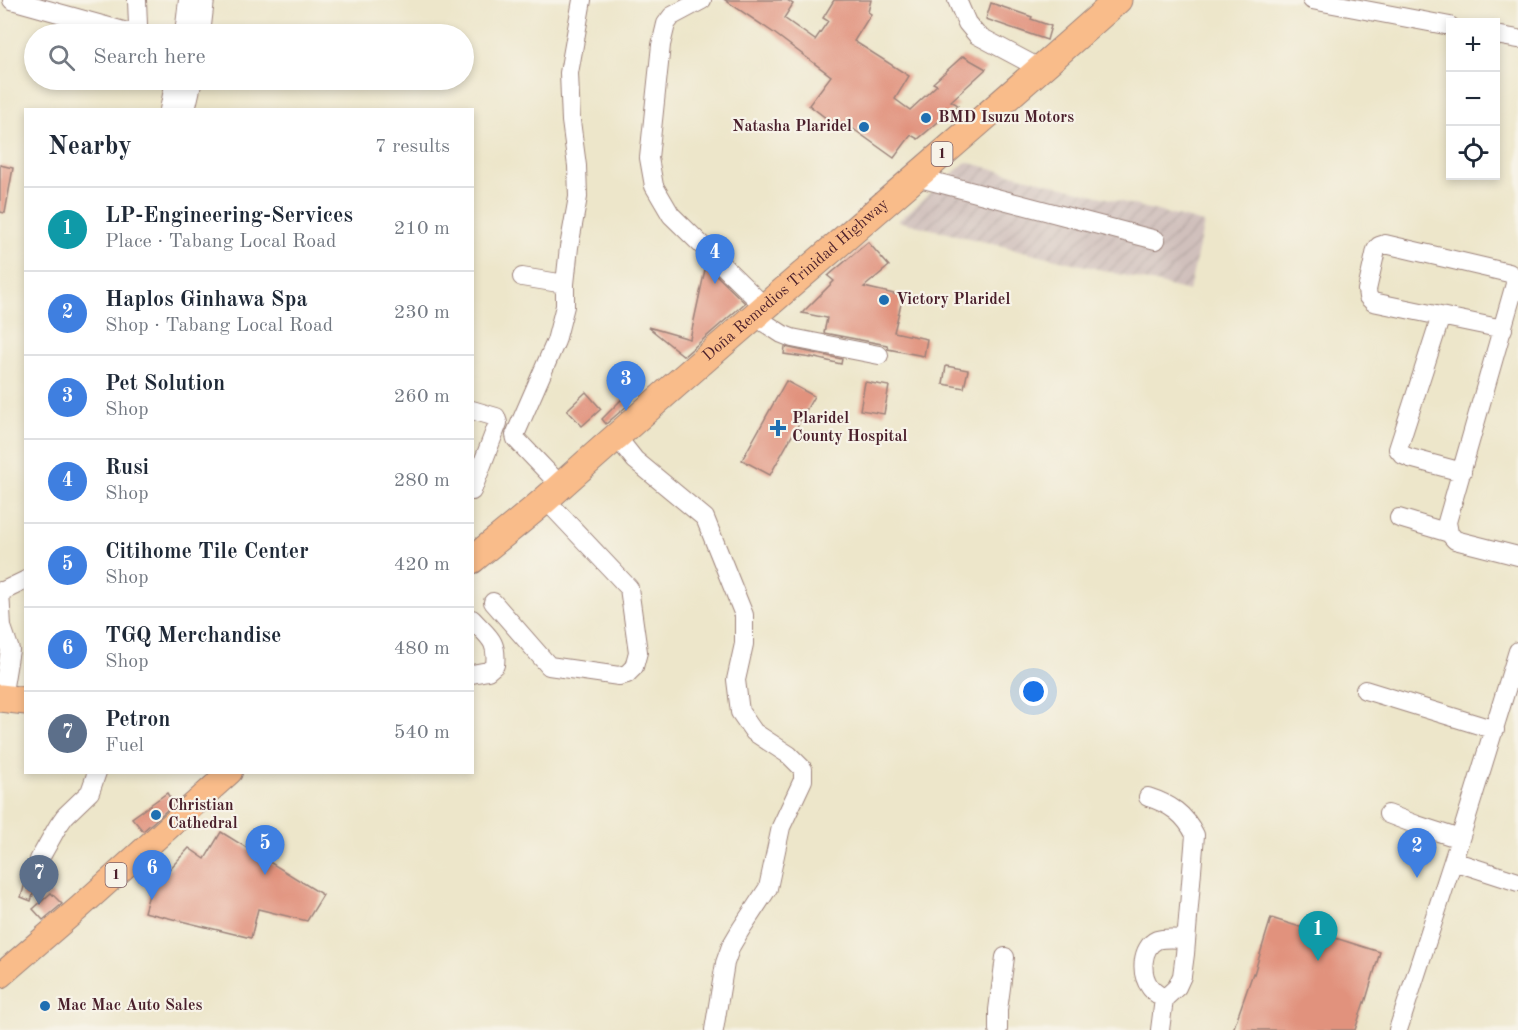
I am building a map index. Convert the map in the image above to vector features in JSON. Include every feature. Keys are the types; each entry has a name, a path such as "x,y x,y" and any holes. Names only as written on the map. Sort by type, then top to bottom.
{"highway":[{"name":"Doña Remedios Trinidad Highway","path":"474,558 1118,0"}],"main road":[{"name":"1","path":"0,976 228,774"}],"street":[{"path":"12,0 52,6 104,24"},
{"path":"137,0 138,24"},
{"path":"185,24 188,0"},
{"path":"202,24 205,0"},
{"path":"493,602 549,666 619,676 627,674 634,667 638,652 629,588 553,492 515,435 556,341 565,306 569,247 578,197 569,73 582,0"},
{"path":"702,0 672,16 666,24 661,45 649,158 654,186 671,215 759,312 782,334 879,355"},
{"path":"957,0 976,35 1041,69"},
{"path":"1312,0 1446,25"},
{"path":"1500,36 1518,39"},
{"path":"916,177 1156,240"},
{"path":"1503,329 1373,302 1368,297 1367,290 1376,250 1384,244 1509,273 1515,277 1503,329 1447,522 1449,533 1455,540 1518,556"},
{"path":"522,277 565,284"},
{"path":"1441,316 1398,449 1410,458 1462,472"},
{"path":"474,411 496,417 498,423 474,486"},
{"path":"616,436 635,460 705,518 744,615 744,644 736,680 740,712 754,732 789,755 802,769 803,780 781,828 768,888 741,929 725,963 714,1030"},
{"path":"1399,518 1449,533"},
{"path":"9,699 10,651 2,627 0,591 24,581"},
{"path":"474,622 492,641 496,652 495,665 488,671 474,674"},
{"path":"1398,1030 1495,730 1518,651"},
{"path":"1365,690 1495,730"},
{"path":"39,860 65,816 90,792 96,774"},
{"path":"1148,797 1180,813 1195,835 1182,976 1177,987 1164,999 1160,1030"},
{"path":"1388,814 1460,839"},
{"path":"1453,861 1518,882"},
{"path":"1164,999 1148,984 1143,971 1145,954 1155,941 1186,939"},
{"path":"998,1030 998,1010 1005,957"}],"shaded area":[{"path":"966,162 1204,223 1189,291 898,221"}],"building":[{"path":"725,0 787,0 793,4 784,18 815,40 828,21 823,18 834,0 871,0 868,12 871,14 854,41 909,76 895,99 910,110 937,85 933,83 963,56 986,69 951,101 958,105 918,139 911,135 894,158 849,126 844,132 809,105 831,76"},
{"path":"991,3 1051,26 1047,40 986,19"},
{"path":"0,165 13,168 5,213 0,212"},
{"path":"868,242 889,266 864,287 903,296 894,332 927,339 924,356 888,349 887,345 824,333 827,318 802,313 834,281 828,276"},
{"path":"706,265 745,303 684,356 648,327 690,339"},
{"path":"785,347 842,359 841,364 784,354"},
{"path":"946,366 968,370 964,388 943,384"},
{"name":"Plaridel County Hospital","path":"786,381 814,396 770,475 742,460"},
{"path":"865,382 889,386 884,414 860,410"},
{"path":"586,392 601,409 582,426 567,410"},
{"path":"622,399 628,405 606,424 602,419"},
{"name":"Christian Cathedral","path":"167,793 174,804 143,831 132,818"},
{"path":"221,832 323,895 307,921 258,909 251,938 144,912 152,884 155,885 189,848 205,859"},
{"path":"28,873 39,876 31,901 21,897"},
{"path":"51,893 62,904 43,920 33,909"},
{"path":"1271,918 1380,952 1355,1030 1233,1030 1254,974"}],"place":[{"name":"BMD Isuzu Motors","path":"926,118"},
{"name":"Natasha Plaridel","path":"864,127"},
{"name":"Rusi","path":"715,284"},
{"name":"Victory Plaridel","path":"884,300"},
{"name":"Pet Solution","path":"626,411"},
{"name":"Plaridel County Hospital","path":"778,428"},
{"name":"Christian Cathedral","path":"156,815"},
{"name":"Citihome Tile Center","path":"265,875"},
{"name":"Haplos Ginhawa Spa","path":"1417,878"},
{"name":"TGQ Merchandise","path":"152,900"},
{"name":"Petron","path":"39,905"},
{"name":"LP-Engineering-Services","path":"1318,961"},
{"name":"Mac Mac Auto Sales","path":"45,1006"}]}
